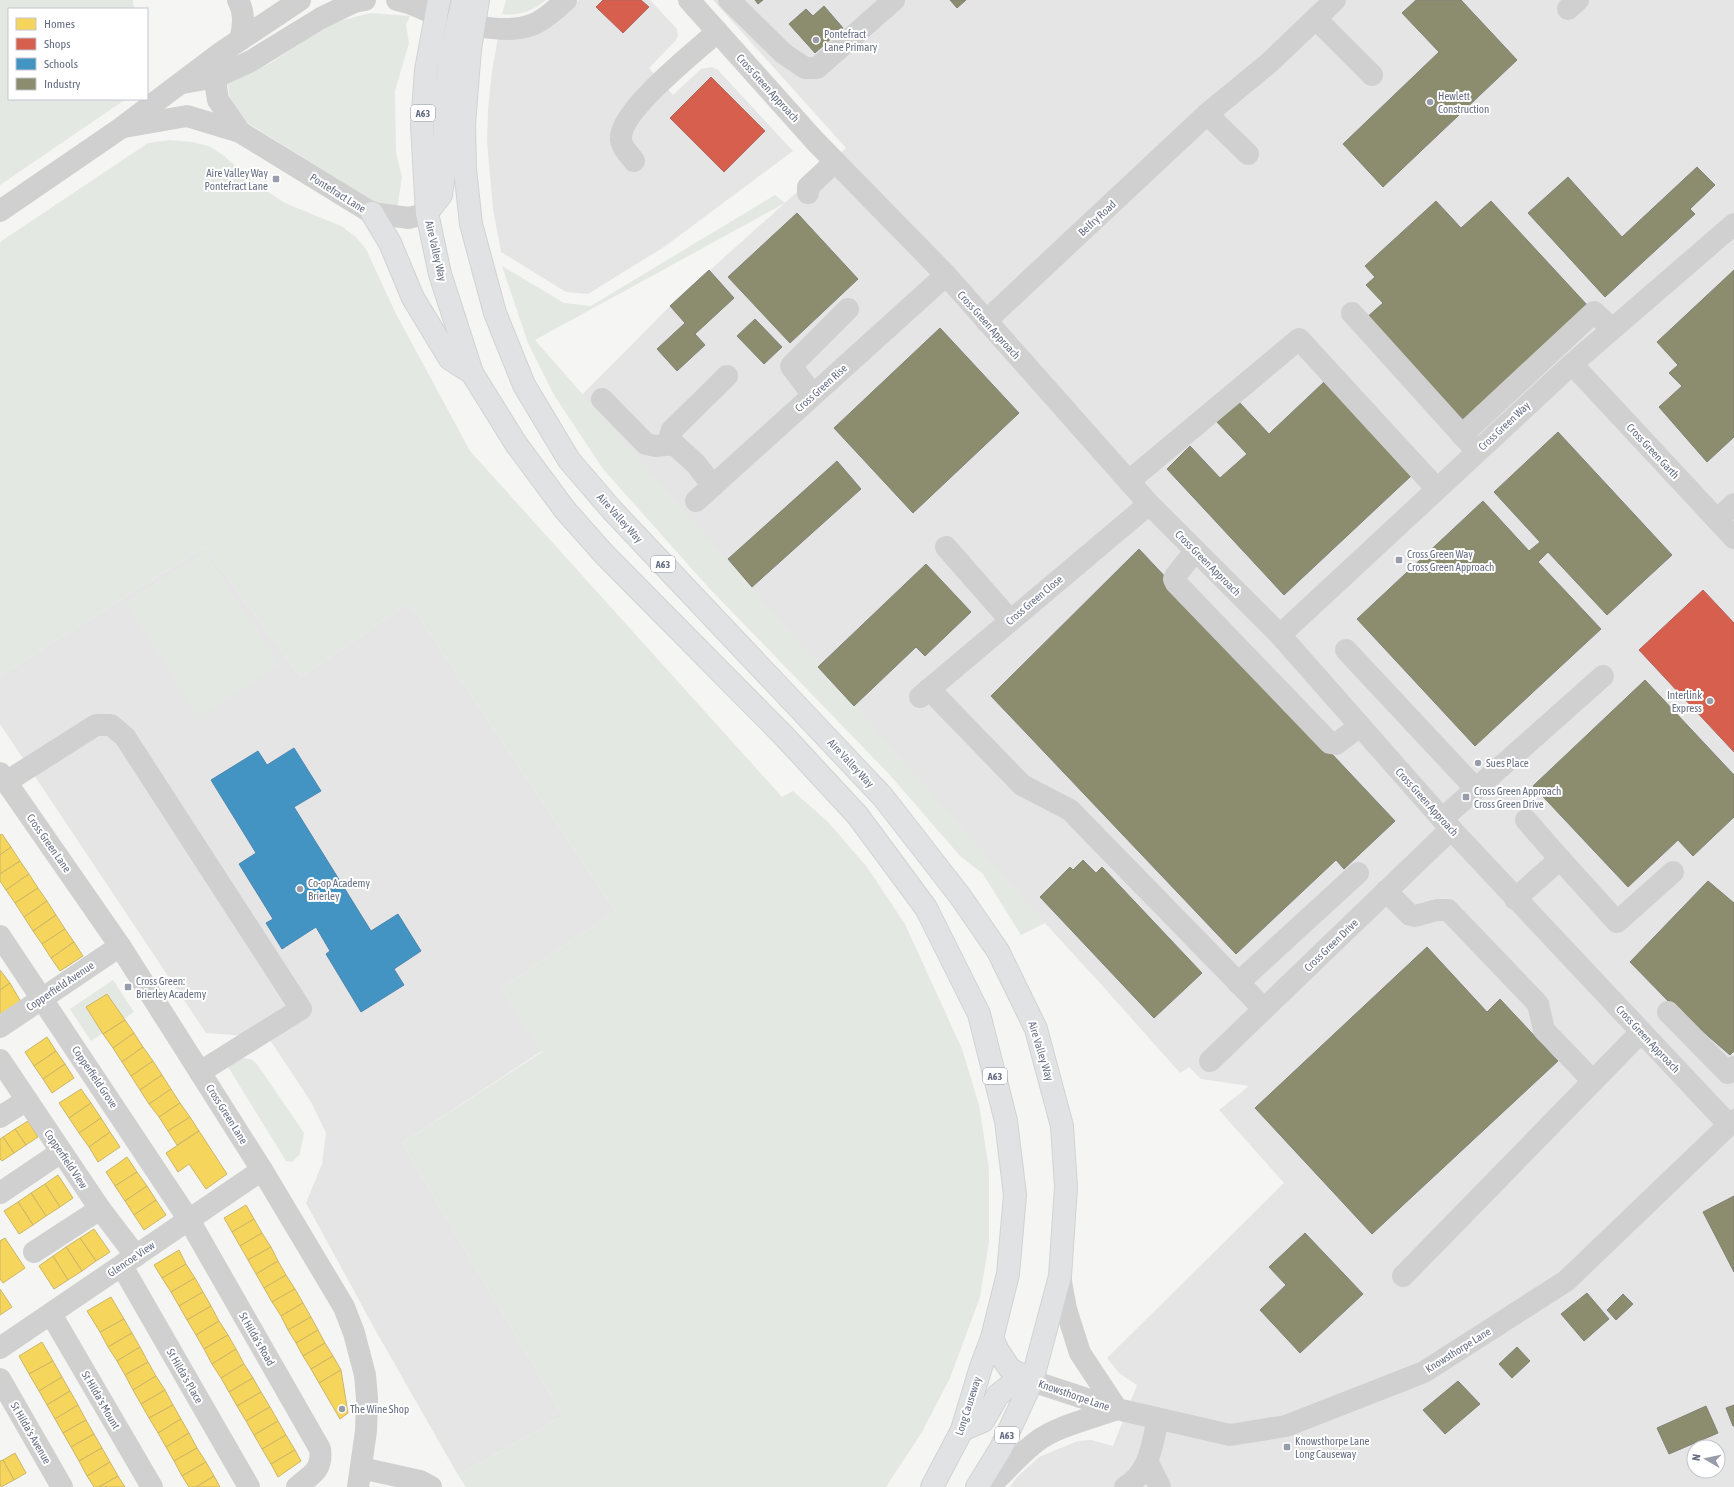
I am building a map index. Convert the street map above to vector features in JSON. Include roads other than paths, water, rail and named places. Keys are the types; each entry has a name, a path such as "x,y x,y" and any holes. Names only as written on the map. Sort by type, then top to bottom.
{"highway":[{"name":"A63","path":"427,213 441,195 444,173 445,100 462,18 478,0"},
{"name":"A63","path":"427,213 422,125 426,70 437,7"},
{"name":"Aire Valley Way","path":"462,18 470,49 464,124 471,224 495,313 524,385 569,460 611,509 882,797 960,896 998,951 1036,1029 1062,1126 1066,1187 1060,1276 1032,1381"},
{"name":"A63","path":"372,213 390,243 413,298 450,359 472,373"},
{"name":"Aire Valley Way","path":"427,213 440,274 472,373 516,444 565,510 604,554 784,736 858,816 926,908 979,1014 1006,1121 1015,1195 1008,1274 992,1338 981,1367"},
{"path":"992,1338 998,1351 1010,1369 1032,1381"},
{"name":"Long Causeway","path":"932,1487 962,1430 981,1367"},
{"name":"A63","path":"977,1487 1001,1448 1032,1381"},
{"path":"962,1430 983,1421 998,1396 1012,1384 1032,1381"}],"street":[{"path":"240,0 252,7 275,16"},
{"path":"240,0 243,8 244,25 240,40"},
{"name":"Pontefract Lane","path":"0,211 121,128 219,54 300,0"},
{"path":"180,83 216,77 251,61 321,18 354,2 365,0"},
{"path":"397,0 437,7 462,18 504,30 517,29 535,24 566,0"},
{"name":"Cross Green Approach","path":"689,0 835,162 946,275 1149,504 1280,635 1447,824 1516,899 1641,1032 1731,1123"},
{"path":"729,0 787,56 805,68 817,68 894,0"},
{"name":"Belfry Road","path":"986,321 1207,114 1269,63 1335,0"},
{"path":"1316,18 1372,75"},
{"path":"634,161 623,147 620,139 621,130 635,109 661,81 717,32"},
{"path":"219,54 216,77 218,100 240,132"},
{"path":"1207,114 1248,154"},
{"name":"Pontefract Lane","path":"121,128 187,116 240,132 372,213 409,218 427,213"},
{"path":"808,193 808,187 835,162"},
{"name":"Cross Green Way","path":"1280,635 1572,364 1734,224"},
{"name":"Cross Green Rise","path":"696,501 946,275"},
{"path":"813,395 791,366 848,309"},
{"path":"1462,435 1594,312 1612,329"},
{"path":"1352,313 1477,452"},
{"path":"1129,481 1299,339 1437,489"},
{"name":"Cross Green Garth","path":"1572,364 1734,538"},
{"path":"713,486 696,464 674,444 670,436 672,430 727,376"},
{"path":"602,399 646,444 656,446 674,444"},
{"name":"Cross Green Close","path":"1149,504 924,693 1022,785 1070,810 1238,983"},
{"path":"1717,520 1734,504"},
{"path":"946,547 1010,620"},
{"path":"1195,551 1176,575 1174,579 1176,583 1330,743 1336,744 1360,726"},
{"path":"1346,650 1476,790"},
{"name":"Cross Green Drive","path":"1210,1061 1386,892 1476,790 1603,676"},
{"path":"4,784 96,725 111,725 125,737 301,1009 200,1072"},
{"name":"Cross Green Lane","path":"4,784 120,946 262,1170 344,1307 354,1333 365,1375 367,1398 366,1431 360,1477"},
{"path":"1526,820 1617,922 1674,872"},
{"path":"1516,899 1560,859"},
{"path":"1264,1009 1238,983 1358,873"},
{"path":"1386,892 1410,915 1415,916 1437,910 1448,910 1538,1004 1544,1030 1593,1081"},
{"name":"Copperfield Grove","path":"0,936 43,998 190,1220"},
{"name":"Copperfield Avenue","path":"0,1027 120,946"},
{"path":"1668,1012 1728,1073 1734,1067"},
{"path":"1403,1276 1641,1032"},
{"name":"Copperfield View","path":"0,1060 100,1210 129,1261"},
{"path":"0,1117 27,1100"},
{"name":"Knowsthorpe Lane","path":"1032,1381 1117,1409 1230,1436 1286,1426 1424,1372 1566,1282 1731,1123"},
{"path":"0,1193 61,1152"},
{"name":"Glencoe View","path":"0,1348 262,1170"},
{"path":"34,1252 100,1210"},
{"name":"St Hilda's Road","path":"190,1220 320,1449 321,1460 317,1471 301,1485"},
{"name":"St Hilda's Place","path":"129,1261 249,1487"},
{"name":"Knowsthorpe Lane","path":"1060,1276 1066,1309 1080,1353 1117,1409"},
{"name":"St Hilda's Mount","path":"51,1314 152,1487"},
{"name":"St Hilda's Avenue","path":"0,1379 62,1487"},
{"name":"Knowsthorpe Lane","path":"989,1487 1016,1459 1037,1441 1055,1431 1117,1409"},
{"path":"1125,1487 1139,1476 1148,1463 1158,1419"},
{"path":"1148,1463 1160,1487"},
{"path":"360,1477 414,1480 431,1487"}],"place":[{"name":"Pontefract Lane Primary","path":"816,40"},
{"name":"Hewlett Construction","path":"1430,102"},
{"name":"Aire Valley Way Pontefract Lane","path":"276,179"},
{"name":"Cross Green Way Cross Green Approach","path":"1399,560"},
{"name":"Interlink Express","path":"1710,701"},
{"name":"Sues Place","path":"1478,763"},
{"name":"Cross Green Approach Cross Green Drive","path":"1466,797"},
{"name":"Co-op Academy Brierley","path":"300,889"},
{"name":"Cross Green: Brierley Academy","path":"128,987"},
{"name":"The Wine Shop","path":"342,1409"},
{"name":"Knowsthorpe Lane Long Causeway","path":"1287,1447"}]}
